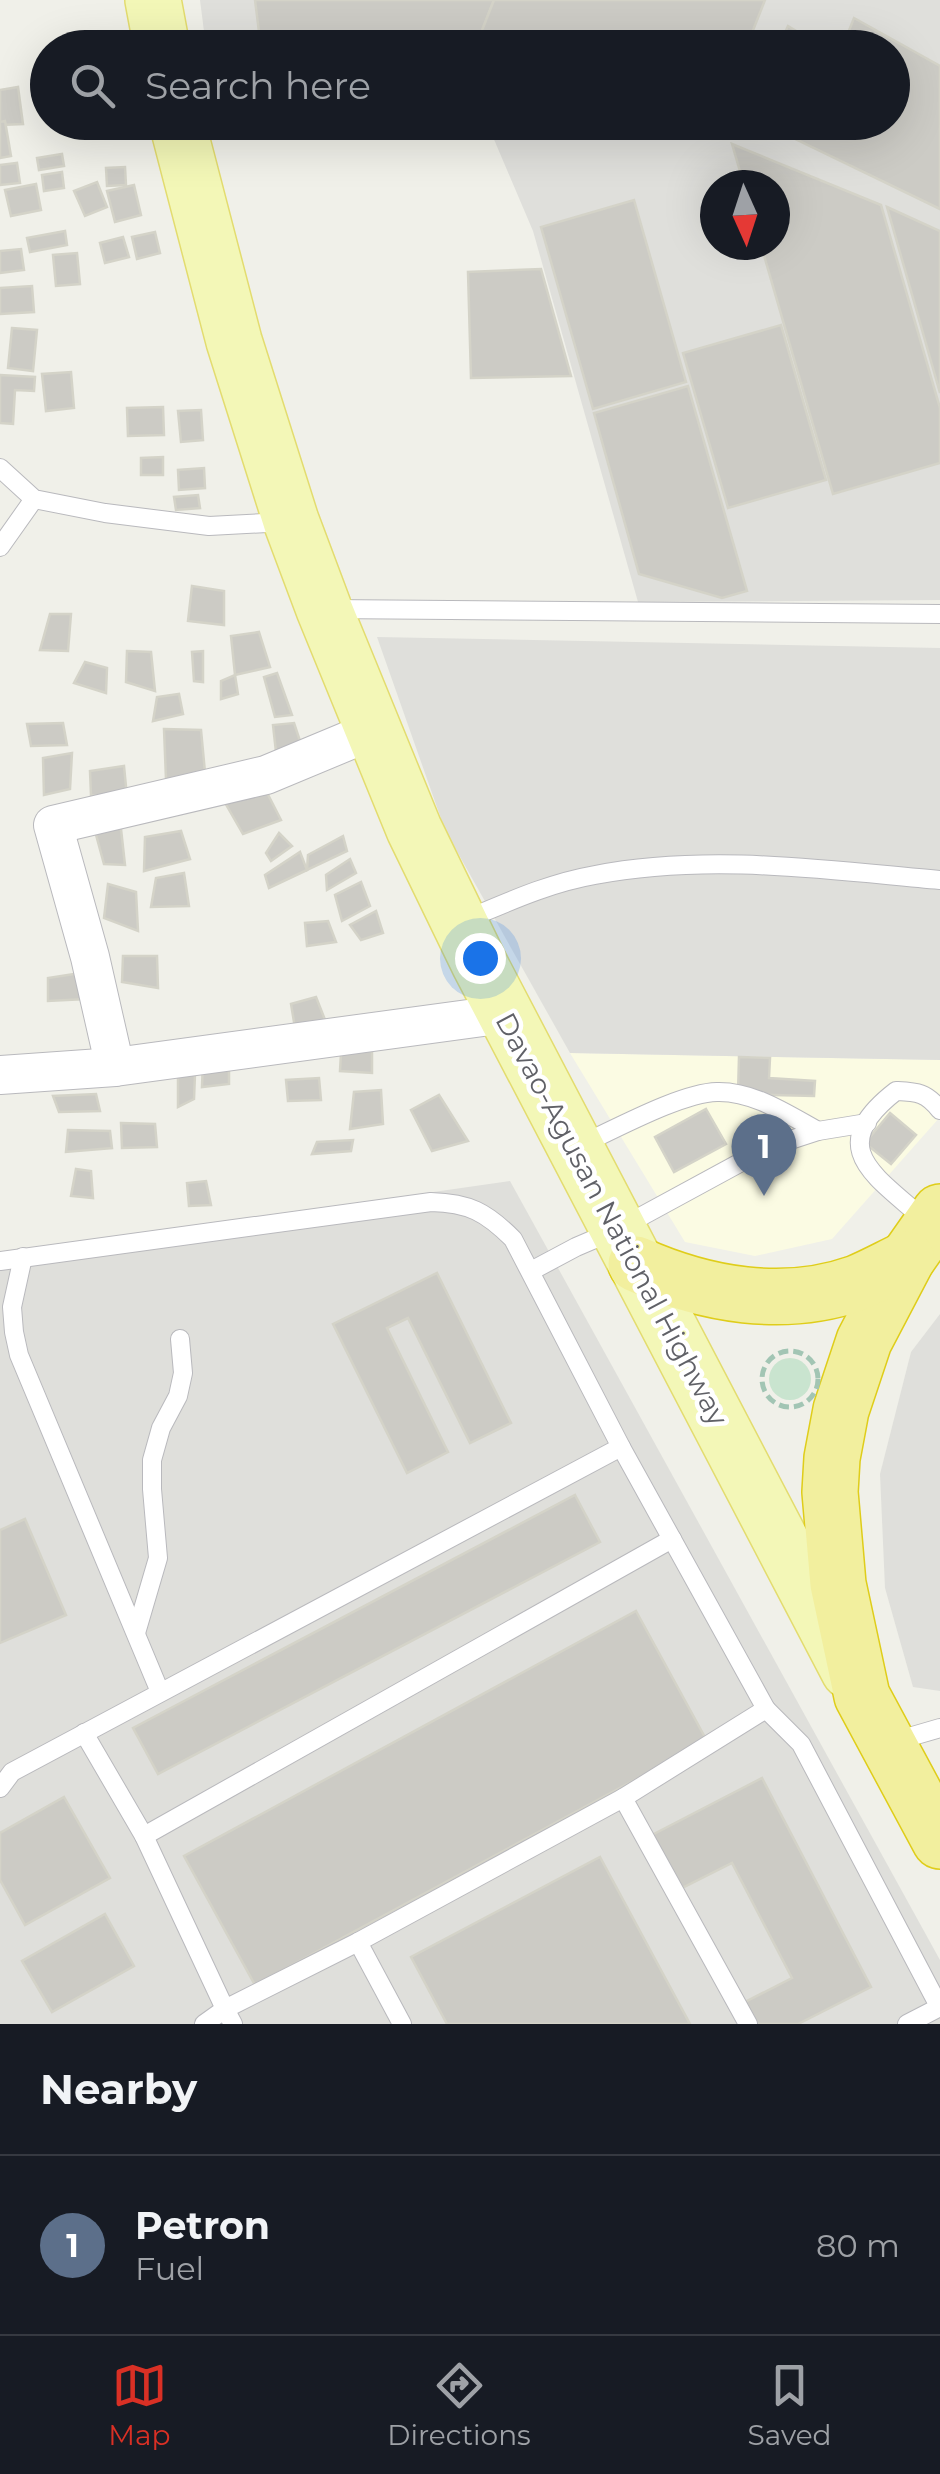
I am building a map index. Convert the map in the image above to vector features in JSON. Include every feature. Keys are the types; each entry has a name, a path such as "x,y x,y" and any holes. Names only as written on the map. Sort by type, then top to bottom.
{"highway":[{"path":"627,1246 679,1282 714,1291 782,1297 856,1283 926,1232"},
{"path":"874,1720 842,1606 834,1558 832,1458 841,1410 874,1318 926,1232"},
{"name":"Davao-Agusan National Highway","path":"874,1720 940,1841"}],"main road":[{"path":"154,0 159,30"},
{"name":"Davao-Agusan National Highway","path":"182,140 234,341 290,522 414,829 505,1014 874,1720"}],"street":[{"path":"115,1067 90,957 53,825 266,775 374,730"},
{"path":"0,1075 115,1067 505,1014"}],"lane":[{"path":"0,468 34,499 105,513 209,526 290,522"},
{"path":"0,547 34,499"},
{"path":"324,609 940,614"},
{"path":"460,923 540,889 644,868 728,863 940,880"},
{"path":"926,1232 866,1165 858,1152 859,1136 877,1106 896,1091 929,1096 940,1110"},
{"path":"575,1148 690,1096 718,1092 774,1106 818,1131"},
{"path":"531,1272 627,1246 768,1146 818,1131 866,1123"},
{"path":"0,1261 431,1202 474,1208 496,1222 513,1239 621,1447 766,1708 801,1744 940,2008 907,2024"},
{"path":"23,1257 12,1307 19,1355 160,1692"},
{"path":"136,1633 158,1558 152,1460 161,1428 178,1396 183,1374 180,1339"},
{"path":"0,1788 12,1772 621,1447"},
{"path":"144,1836 672,1539"},
{"path":"204,2024 229,2016 624,1798 766,1708"},
{"path":"874,1720 940,1728"},
{"path":"84,1733 144,1836 229,2016"},
{"path":"624,1798 748,2024"},
{"path":"358,1942 402,2024"}],"path":[{"path":"797,1352 816,1367 818,1384 808,1401 788,1407 778,1405 764,1390 764,1369 778,1353 797,1352"}],"shaded area":[{"path":"200,0 940,0 940,600 638,602 533,231 494,140 910,140 910,30 204,30"},
{"path":"377,637 940,648 940,1060 570,1053 445,830"},
{"path":"570,1053 940,1060 940,1117 832,1239 755,1256 685,1242"},
{"path":"510,1181 940,1960 940,2024 0,2024 0,1254"},
{"path":"940,1314 940,1691 913,1687 885,1588 880,1474 911,1352"},
{"path":"790,1358 805,1364 811,1379 805,1394 790,1400 775,1394 769,1379 775,1364"}],"building":[{"path":"255,0 494,0 482,30 259,30"},
{"path":"494,0 765,0 753,30 482,30"},
{"path":"854,18 876,30 849,30"},
{"path":"910,49 940,66 940,209 797,140 910,140"},
{"path":"18,87 23,124 0,125 0,90"},
{"path":"5,121 11,156 0,158 0,122"},
{"path":"732,144 881,205 940,408 940,463 833,494 765,260 790,260 790,170 740,170"},
{"path":"62,154 64,166 39,170 37,158"},
{"path":"17,163 20,183 0,185 0,165"},
{"path":"125,167 126,185 107,186 106,168"},
{"path":"62,172 64,188 44,191 42,175"},
{"path":"97,182 107,207 85,216 74,191"},
{"path":"36,184 41,210 11,216 5,190"},
{"path":"134,185 141,215 115,222 107,191"},
{"path":"634,200 686,382 593,409 541,227"},
{"path":"887,207 940,231 940,393"},
{"path":"65,231 67,245 30,252 27,238"},
{"path":"155,232 160,253 137,259 132,237"},
{"path":"123,237 129,257 105,263 100,243"},
{"path":"21,249 24,270 0,273 0,251"},
{"path":"77,253 80,284 56,286 53,255"},
{"path":"541,269 571,376 471,378 468,272"},
{"path":"32,286 34,312 0,314 0,288"},
{"path":"781,325 826,480 728,508 683,353"},
{"path":"12,328 37,330 33,371 8,368"},
{"path":"71,372 74,408 46,411 42,374"},
{"path":"0,375 35,377 34,391 15,390 13,424 0,423"},
{"path":"688,386 747,591 722,598 639,574 594,413"},
{"path":"163,407 164,435 128,436 127,408"},
{"path":"201,410 203,440 181,442 178,411"},
{"path":"163,457 163,475 141,475 141,458"},
{"path":"204,468 205,488 179,490 178,470"},
{"path":"198,495 200,508 176,510 174,497"},
{"path":"192,586 224,591 224,625 188,621"},
{"path":"50,614 71,614 68,651 40,650"},
{"path":"259,632 270,667 235,675 231,636"},
{"path":"127,651 151,652 155,691 126,682"},
{"path":"203,651 203,682 194,681 192,652"},
{"path":"85,662 107,668 106,693 74,683"},
{"path":"277,673 292,715 275,717 264,677"},
{"path":"235,675 238,694 221,699 221,681"},
{"path":"179,694 183,714 153,721 157,697"},
{"path":"63,723 67,745 31,746 27,724"},
{"path":"294,723 303,750 277,761 273,725"},
{"path":"164,729 201,730 206,783 166,779"},
{"path":"72,753 70,789 44,795 43,758"},
{"path":"124,766 127,797 91,795 90,771"},
{"path":"260,779 281,820 243,834 220,794"},
{"path":"92,820 120,820 125,865 104,864"},
{"path":"181,831 190,859 144,871 145,837"},
{"path":"279,833 292,846 271,861 266,853"},
{"path":"343,836 347,851 307,870 308,855"},
{"path":"300,852 307,870 269,888 265,875"},
{"path":"350,859 356,873 327,890 326,875"},
{"path":"184,873 189,906 151,907 156,878"},
{"path":"361,882 370,906 342,921 335,895"},
{"path":"108,884 136,892 138,931 104,918"},
{"path":"376,911 383,933 361,940 350,925"},
{"path":"328,921 336,942 307,946 305,923"},
{"path":"123,956 157,956 158,988 122,982"},
{"path":"100,970 106,998 48,1001 48,978"},
{"path":"316,997 329,1030 297,1040 291,1004"},
{"path":"372,1051 372,1073 340,1071 341,1053"},
{"path":"739,1057 770,1058 769,1078 815,1081 814,1096 738,1094"},
{"path":"229,1059 229,1084 202,1087 203,1060"},
{"path":"195,1074 194,1099 178,1107 178,1076"},
{"path":"319,1078 321,1100 288,1101 286,1080"},
{"path":"381,1090 383,1124 350,1129 354,1092"},
{"path":"96,1094 100,1111 59,1112 53,1096"},
{"path":"439,1095 468,1141 432,1151 411,1110"},
{"path":"706,1109 726,1144 674,1172 655,1137"},
{"path":"890,1113 916,1135 891,1164 865,1143"},
{"path":"121,1123 155,1124 157,1147 122,1148"},
{"path":"68,1130 110,1131 112,1148 66,1152"},
{"path":"353,1140 351,1151 312,1154 317,1142"},
{"path":"76,1169 91,1171 93,1198 71,1196"},
{"path":"206,1181 211,1205 189,1206 187,1183"},
{"path":"437,1273 511,1423 470,1443 408,1318 387,1328 448,1452 407,1473 333,1324"},
{"path":"575,1495 600,1542 158,1774 133,1728"},
{"path":"25,1519 66,1615 0,1643 0,1530"},
{"path":"636,1611 707,1741 255,1985 184,1856"},
{"path":"762,1778 871,1987 798,2024 751,2024 741,2004 792,1978 732,1863 680,1889 652,1835"},
{"path":"64,1797 110,1878 25,1925 0,1880 0,1833"},
{"path":"600,1857 690,2024 447,2024 411,1957"},
{"path":"105,1914 134,1966 52,2012 22,1961"}],"place":[{"name":"Petron","path":"764,1196"}]}
